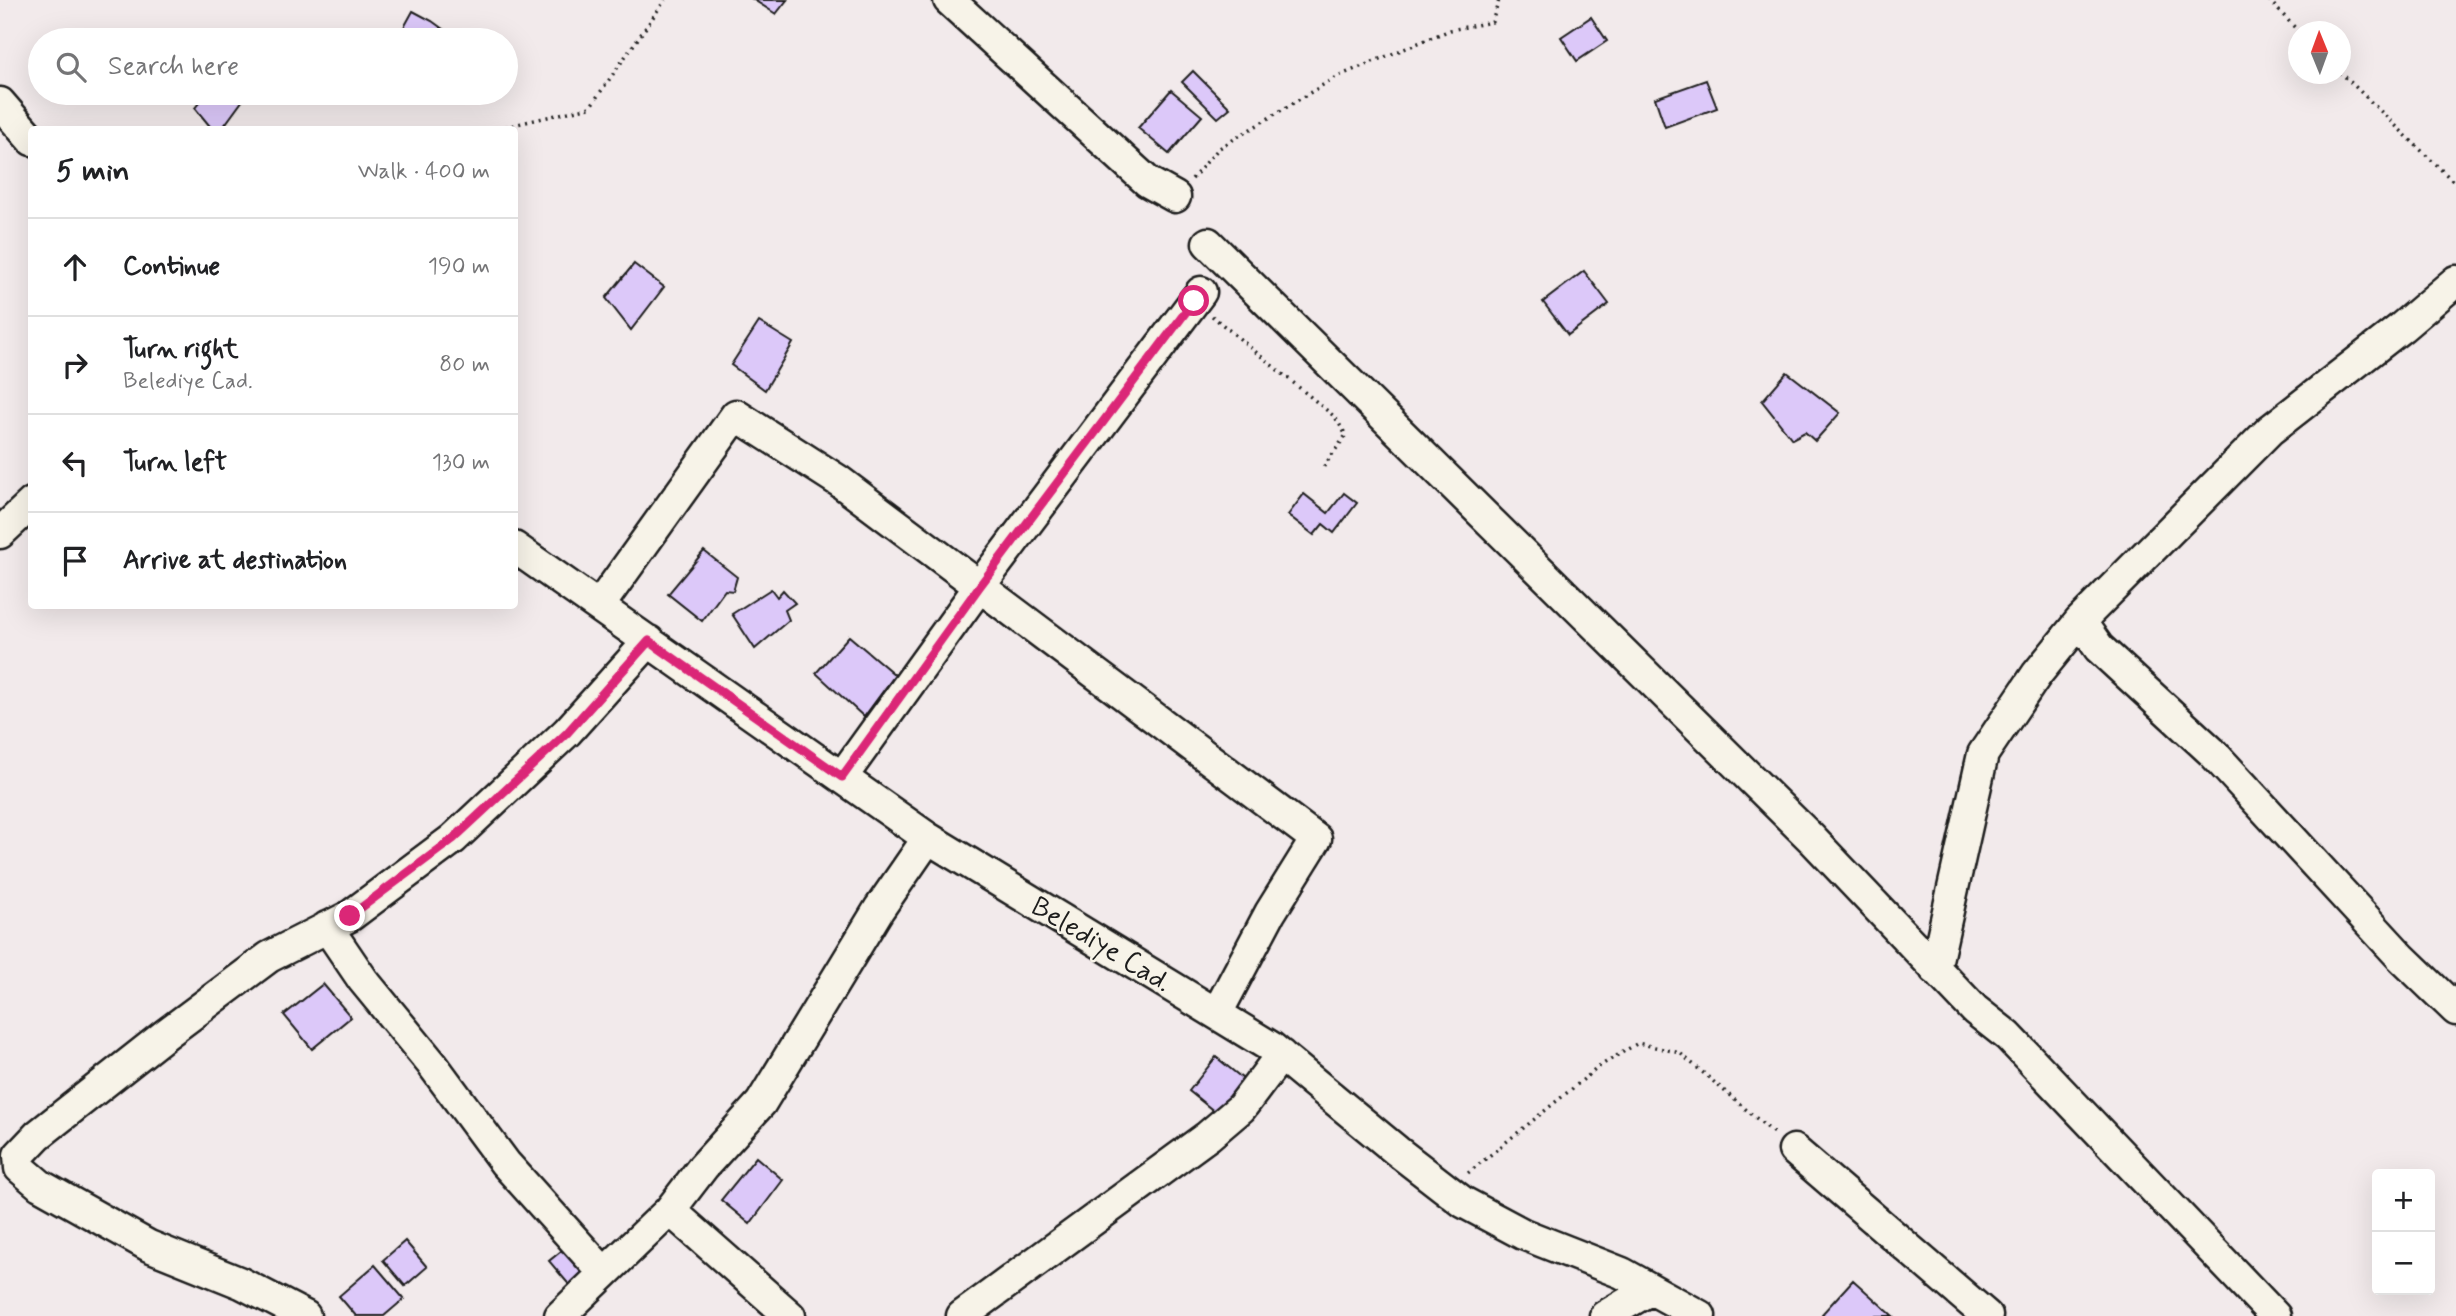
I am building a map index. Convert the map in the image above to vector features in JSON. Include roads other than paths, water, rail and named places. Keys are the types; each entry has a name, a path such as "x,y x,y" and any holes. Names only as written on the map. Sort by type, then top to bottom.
{"street":[{"path":"949,0 1148,182 1175,197"},
{"path":"0,103 28,135"},
{"path":"1208,243 1812,839 1975,1010 2008,1036 2274,1316"},
{"path":"1936,968 1983,754 2037,674 2080,621 2270,430 2402,327 2456,281"},
{"path":"842,777 979,587 1197,297"},
{"path":"599,606 736,415 839,481 1316,839 1270,913 1217,1013"},
{"path":"0,533 28,507"},
{"name":"Belediye Cad.","path":"518,550 928,838 1217,1013 1281,1055 1463,1202 1523,1234 1622,1273 1700,1316"},
{"path":"2080,621 2099,649 2212,752 2401,957 2456,1010"},
{"path":"305,1316 241,1283 149,1245 40,1185 10,1156 270,957 350,916 453,839 567,733 649,641"},
{"path":"564,1315 670,1210 703,1167 761,1103 878,909 928,838"},
{"path":"327,927 363,980 432,1064 505,1163 604,1273"},
{"path":"962,1316 1208,1136 1241,1108 1281,1055"},
{"path":"1794,1150 1987,1316"},
{"path":"670,1210 790,1316"},
{"path":"1605,1316 1651,1289"}]}
